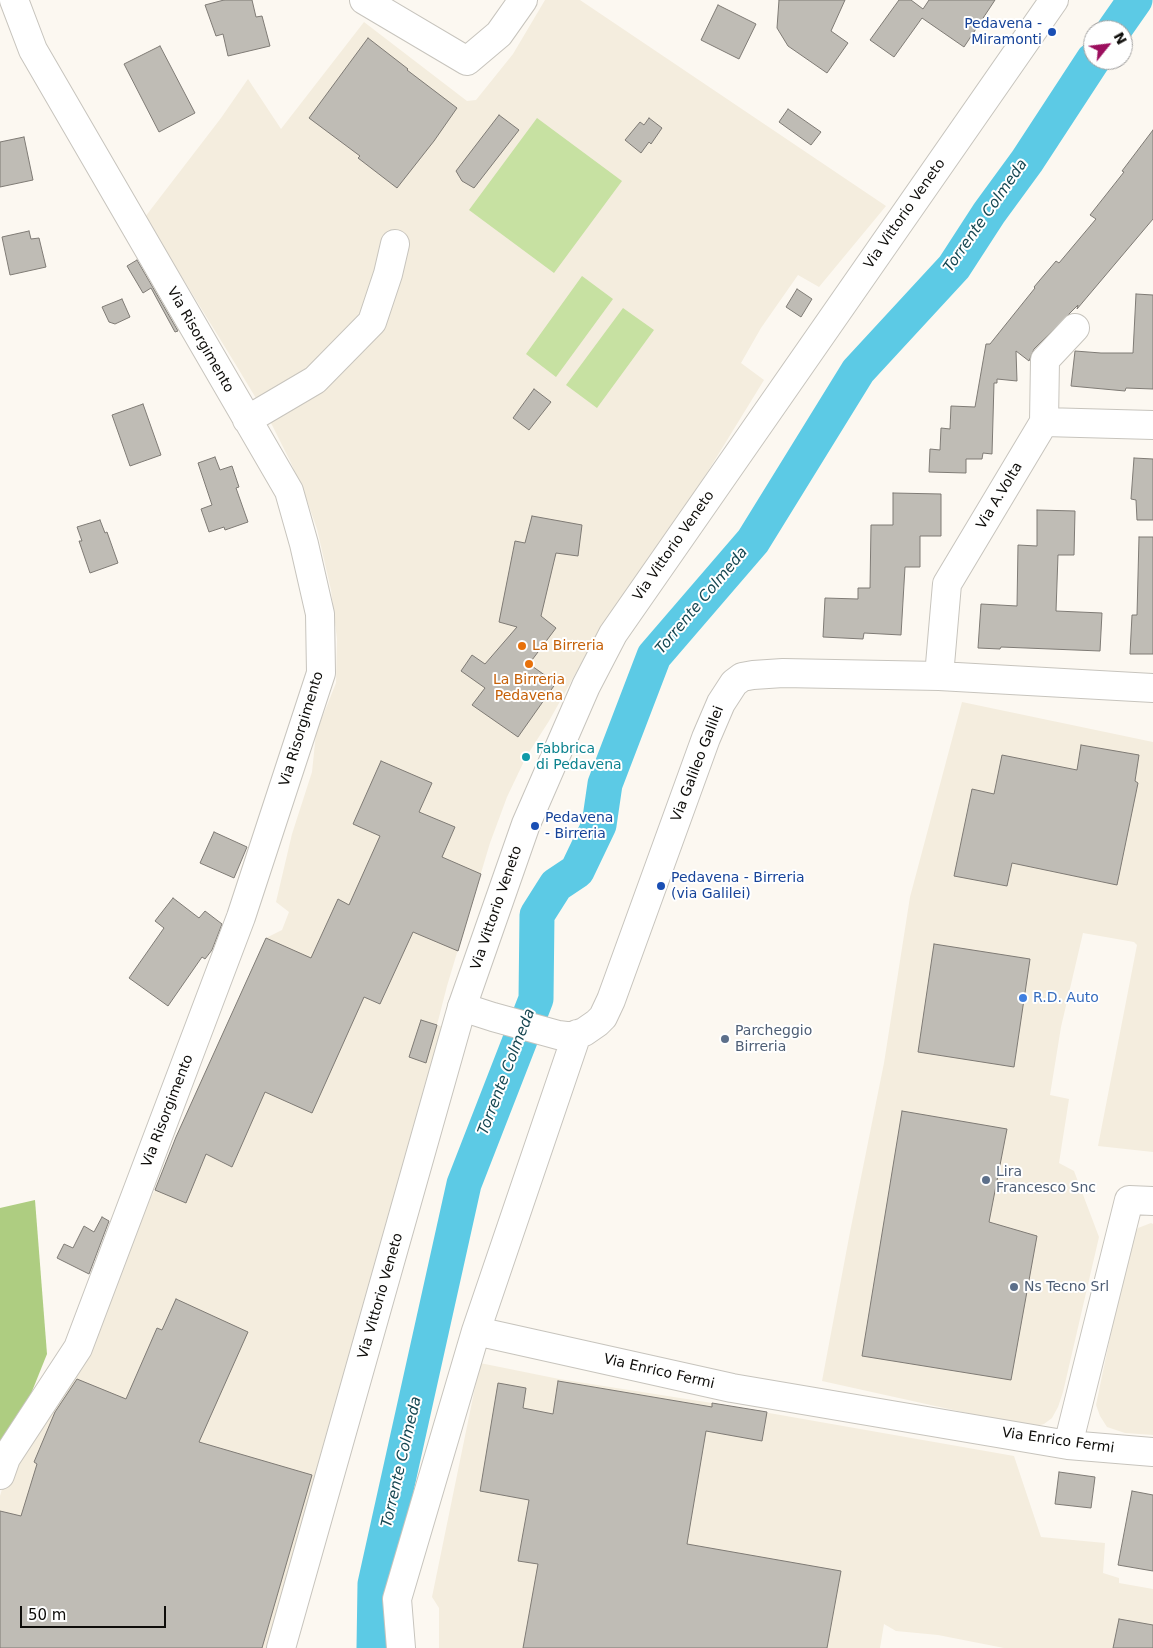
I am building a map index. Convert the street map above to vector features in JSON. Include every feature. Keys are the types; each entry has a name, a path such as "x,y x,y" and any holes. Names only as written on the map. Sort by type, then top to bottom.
{"street":[{"name":"Via Risorgimento","path":"0,1475 6,1458 78,1348 241,917 321,673 320,614 304,544 289,491 33,50 14,0"},
{"path":"364,0 467,61 499,34 523,0"},
{"name":"Via Vittorio Veneto","path":"281,1648 462,1007 526,824 586,686 613,634 1050,1"},
{"path":"247,420 315,380 372,322 388,274 395,244"},
{"path":"1075,328 1045,360 1044,422 1153,424"},
{"name":"Via A.Volta","path":"940,676 947,584 1044,422"},
{"name":"Via Galileo Galilei","path":"567,1035 597,1023 609,1006 706,738 721,703 734,683 742,677 782,673 940,676 1153,688"},
{"path":"400,1648 397,1599 476,1331 567,1035 493,1017 462,1007"},
{"path":"1068,1445 1129,1200 1153,1201"},
{"name":"Via Enrico Fermi","path":"476,1331 732,1388 1068,1445 1153,1452"}],"shaded area":[{"path":"545,0 580,0 886,206 819,287 798,275 761,328 741,363 764,380 697,489 606,621 549,721 526,757 507,797 490,843 447,986 437,1025 447,1028 270,1648 0,1648 0,1496 16,1441 155,1190 176,1137 266,938 282,930 289,912 276,902 292,834 312,772 316,733 336,683 337,639 331,590 317,529 305,495 272,425 145,217 221,118 248,79 281,129 364,22 467,101 476,100 513,54"},
{"path":"962,702 1153,742 1153,1152 1098,1146 1137,945 1134,942 1083,933 1061,1027 1050,1095 1069,1099 1059,1163 1074,1171 1099,1237 1058,1407 1052,1418 1044,1424 1034,1427 822,1381 884,1063 910,897"},
{"path":"1153,1224 1153,1435 1125,1433 1107,1427 1096,1405 1130,1241 1138,1228"},
{"path":"480,1363 559,1379 712,1403 1014,1456 1041,1537 1105,1543 1103,1573 1119,1578 1119,1583 1153,1589 1153,1648 1004,1648 938,1635 896,1631 884,1624 880,1648 439,1648 439,1608 432,1597"}],"green space":[{"path":"537,118 622,181 554,273 469,210"},
{"path":"582,276 613,299 556,377 526,354"},
{"path":"623,308 654,330 597,408 566,385"},
{"path":"35,1200 47,1354 0,1471 0,1208"}],"building":[{"path":"224,0 252,0 256,17 262,16 270,46 228,56 223,34 216,36 205,5"},
{"path":"779,0 845,0 831,31 848,43 827,73 788,46 777,28"},
{"path":"899,0 911,0 923,9 929,0 995,0 964,47 922,18 894,57 870,40"},
{"path":"718,5 756,24 739,59 701,40"},
{"path":"368,38 457,108 397,188 358,158 360,156 309,118"},
{"path":"160,46 195,113 159,132 124,64"},
{"path":"788,109 821,132 811,145 779,122"},
{"path":"499,115 519,130 474,188 462,181 456,171"},
{"path":"649,118 662,128 651,144 649,142 641,153 625,140 640,122 644,125"},
{"path":"1153,130 1153,219 1077,309 1078,305 1034,349 1029,361 1016,351 1017,381 997,379 997,383 994,383 992,454 983,453 982,459 966,459 966,473 929,472 930,449 940,450 941,428 950,429 951,406 975,407 986,344 990,344 1056,261 1059,263 1096,219 1090,215 1124,172 1122,171"},
{"path":"24,137 33,180 0,187 0,142"},
{"path":"29,231 31,239 39,238 46,267 10,275 2,237"},
{"path":"137,260 178,331 175,332 151,288 143,293 127,266"},
{"path":"797,289 812,299 801,317 786,307"},
{"path":"1136,294 1153,295 1153,389 1126,388 1125,391 1071,386 1075,351 1133,353"},
{"path":"122,299 130,317 115,324 109,322 102,307"},
{"path":"534,389 551,402 529,430 513,418"},
{"path":"143,404 161,455 130,466 112,415"},
{"path":"215,457 220,470 232,466 239,487 236,488 248,522 225,530 224,527 209,532 201,509 212,505 198,463"},
{"path":"1134,458 1153,459 1153,520 1137,520 1136,500 1131,499"},
{"path":"893,493 941,494 941,536 920,536 920,567 905,567 901,635 864,633 863,639 823,637 825,598 858,599 858,588 870,588 871,525 893,525"},
{"path":"1037,510 1075,511 1074,555 1058,555 1056,611 1102,613 1100,651 1001,647 1000,649 978,648 981,604 1017,606 1018,545 1037,546"},
{"path":"532,516 582,525 578,556 556,553 541,616 556,628 529,664 556,683 518,737 472,705 485,688 461,671 472,655 485,664 517,627 499,622 515,541 525,543"},
{"path":"100,520 105,533 107,532 118,563 90,573 79,541 82,541 77,527"},
{"path":"1139,537 1153,537 1153,654 1130,654 1132,615 1137,615"},
{"path":"1081,745 1139,755 1135,781 1138,783 1117,885 1012,863 1007,886 954,876 972,789 994,794 1002,755 1077,770"},
{"path":"381,761 432,783 419,812 455,827 442,857 481,874 458,951 413,932 380,1004 364,997 312,1113 265,1092 232,1167 206,1154 186,1203 155,1190 176,1137 266,938 311,958 338,899 349,905 380,836 353,824"},
{"path":"214,832 247,847 234,878 200,863"},
{"path":"173,898 199,918 205,911 222,924 212,950 205,959 202,957 168,1006 129,978 164,928 155,921"},
{"path":"934,944 1030,959 1014,1067 918,1052"},
{"path":"421,1020 437,1025 426,1063 409,1057"},
{"path":"902,1111 1007,1129 989,1222 1037,1236 1011,1380 862,1356"},
{"path":"102,1217 109,1221 89,1274 57,1258 64,1244 73,1248 84,1226 94,1232"},
{"path":"176,1299 248,1332 199,1442 312,1475 262,1648 0,1648 0,1511 21,1516 37,1464 34,1462 55,1412 77,1379 126,1399 157,1328 162,1330"},
{"path":"558,1381 712,1407 712,1403 767,1412 762,1441 706,1431 687,1544 841,1571 827,1648 523,1648 538,1564 518,1561 529,1500 480,1491 498,1383 526,1388 523,1408 553,1414"},
{"path":"1059,1472 1095,1477 1091,1508 1055,1504"},
{"path":"1132,1491 1153,1495 1153,1571 1118,1565"},
{"path":"1119,1619 1153,1625 1153,1648 1113,1648"}],"waterway":[{"name":"Torrente Colmeda","path":"1121,20 1135,0"},
{"name":"Torrente Colmeda","path":"374,1648 375,1584 464,1184 536,999 537,915 556,885 577,871 599,825 605,784 654,656 753,541 858,371 954,267 1086,70"}],"place":[{"name":"Pedavena - Miramonti","path":"1052,32"},
{"name":"La Birreria","path":"522,646"},
{"name":"La Birreria Pedavena","path":"529,664"},
{"name":"Fabbrica di Pedavena","path":"526,757"},
{"name":"Pedavena - Birreria","path":"535,826"},
{"name":"Pedavena - Birreria (via Galilei)","path":"661,886"},
{"name":"R.D. Auto","path":"1023,998"},
{"name":"Parcheggio Birreria","path":"725,1039"},
{"name":"Lira Francesco Snc","path":"986,1180"},
{"name":"Ns Tecno Srl","path":"1014,1287"}]}
